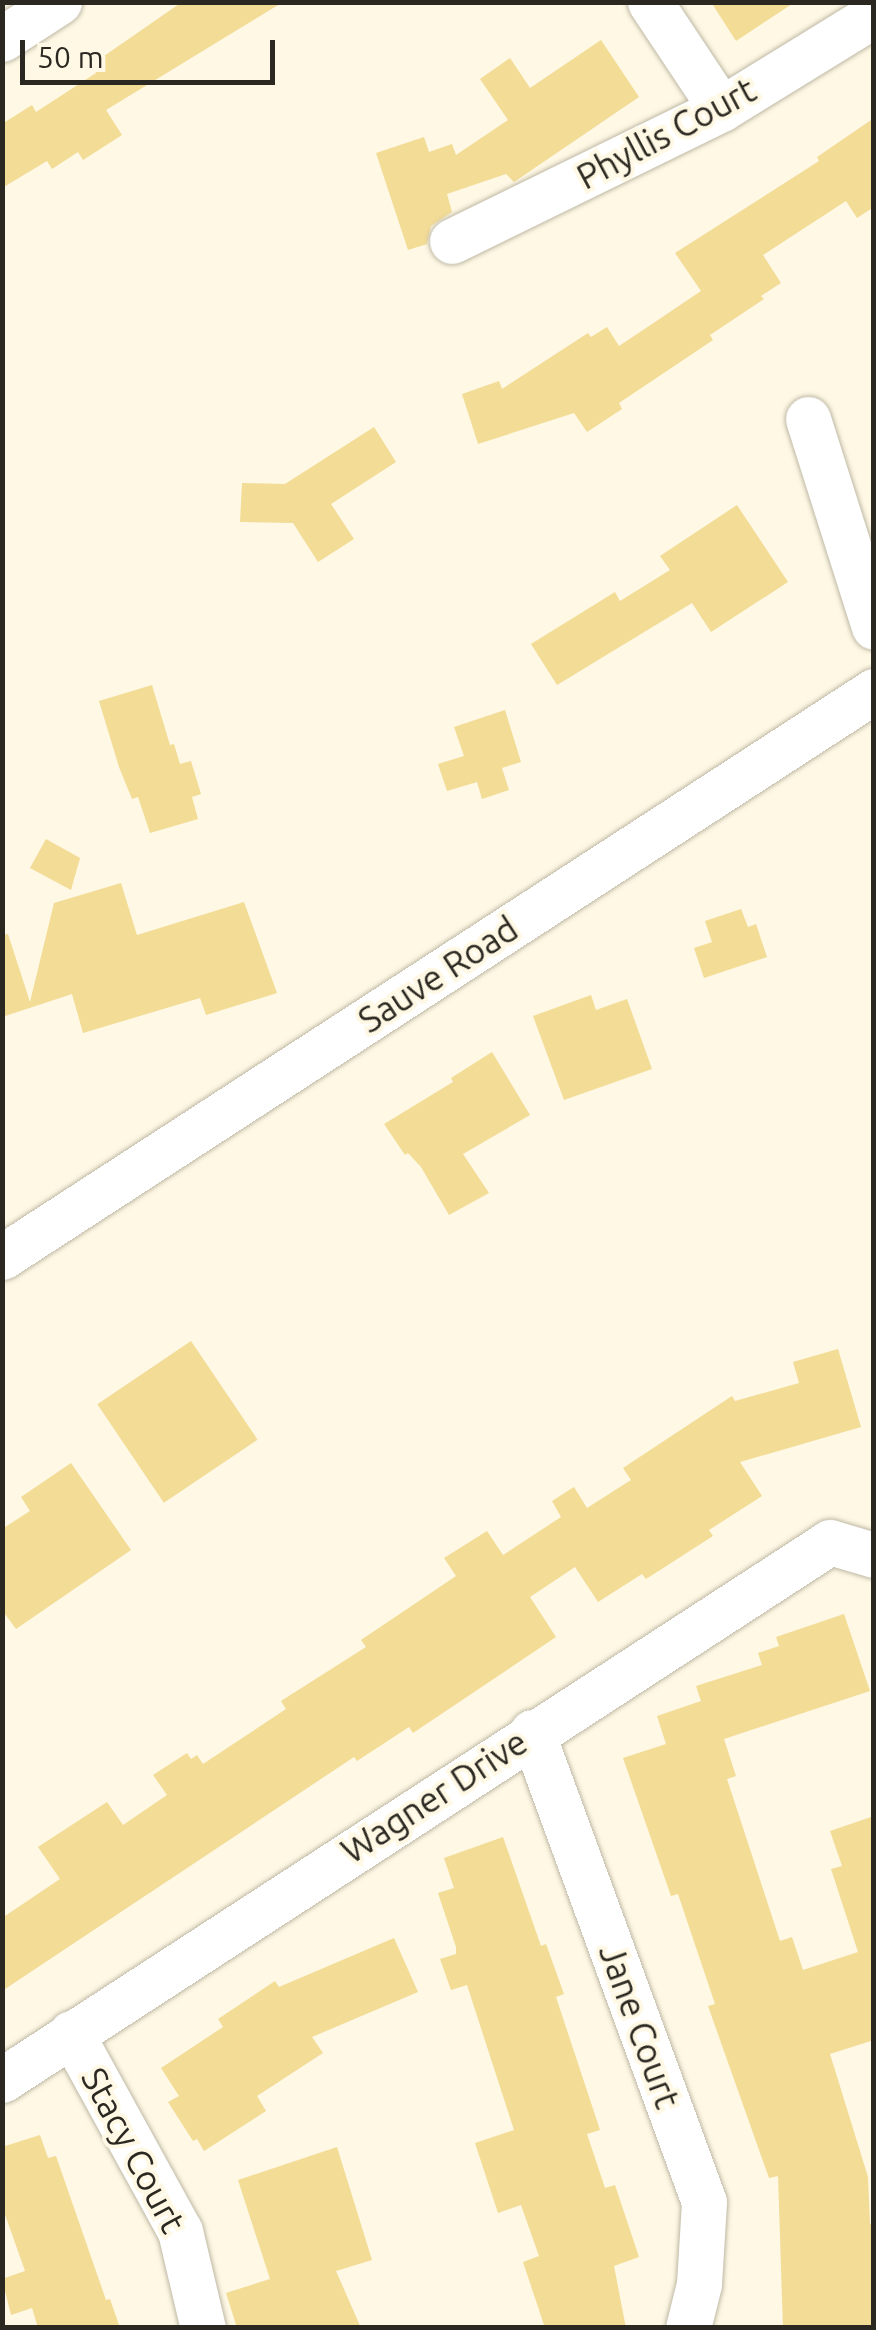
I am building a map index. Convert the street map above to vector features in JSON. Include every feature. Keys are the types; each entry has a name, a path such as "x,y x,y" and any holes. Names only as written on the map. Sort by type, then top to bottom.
{"street":[{"path":"2,39 59,2"},
{"path":"650,2 721,109"},
{"name":"Phyllis Court","path":"452,241 721,109 874,14"},
{"path":"808,420 874,627"},
{"name":"Sauve Road","path":"2,1257 874,690"},
{"name":"Wagner Drive","path":"2,2080 532,1732 830,1542 874,1554"},
{"name":"Jane Court","path":"532,1732 704,2202 699,2284 688,2328"},
{"name":"Stacy Court","path":"72,2033 180,2231 203,2328"}],"building":[{"path":"182,2 283,2 106,110 122,135 83,160 78,152 52,169 47,161 2,188 2,124 32,105 36,112 96,73 91,65"},
{"path":"711,2 795,2 736,41"},
{"path":"601,40 639,97 514,182 506,174 447,194 452,212 431,226 427,244 408,250 376,153 424,137 429,152 452,144 456,155 508,120 480,79 510,58 530,88"},
{"path":"874,118 874,207 857,218 846,201 763,255 781,283 761,296 764,299 710,335 713,340 619,403 622,409 587,432 574,413 478,444 462,394 499,381 502,389 588,333 591,337 607,327 619,346 652,324 701,291 675,253 819,161 817,157"},
{"path":"374,427 396,462 331,504 354,539 318,562 293,523 240,522 242,483 285,484"},
{"path":"737,505 788,582 711,632 692,603 557,685 531,644 615,592 620,601 670,570 660,556"},
{"path":"152,685 170,745 174,744 180,764 191,761 201,794 192,797 198,819 150,833 138,797 132,799 119,767 99,701"},
{"path":"505,710 521,762 502,768 509,790 482,799 477,782 447,791 438,764 464,756 454,727"},
{"path":"46,839 80,858 71,890 30,868"},
{"path":"121,883 137,935 244,902 277,993 206,1015 200,998 83,1033 72,994 2,1017 2,935 8,934 30,1002 54,903"},
{"path":"741,909 748,927 756,924 767,957 704,978 694,948 712,942 705,921"},
{"path":"591,995 596,1010 627,999 652,1069 564,1100 533,1016"},
{"path":"492,1052 530,1115 463,1154 489,1193 449,1215 421,1167 408,1153 405,1155 384,1124 453,1082 451,1078"},
{"path":"191,1341 258,1440 164,1503 97,1404"},
{"path":"838,1349 861,1427 740,1462 762,1496 709,1530 713,1536 646,1579 642,1574 598,1602 575,1567 530,1597 556,1637 413,1733 409,1727 357,1761 354,1757 2,1991 2,1918 60,1879 38,1847 107,1802 123,1825 167,1795 153,1775 187,1753 191,1759 197,1755 203,1764 286,1709 281,1701 366,1647 361,1640 456,1576 444,1558 487,1531 503,1555 561,1517 552,1501 574,1487 587,1508 631,1480 623,1468 732,1396 735,1401 799,1383 793,1362"},
{"path":"71,1463 131,1550 16,1629 2,1610 2,1529 30,1511 21,1497"},
{"path":"844,1614 870,1691 724,1739 736,1776 727,1779 780,1941 792,1937 803,1970 858,1952 831,1869 842,1866 830,1831 874,1816 874,2040 830,2054 868,2177 870,2224 874,2224 874,2328 783,2328 778,2176 769,2178 708,2006 715,2004 678,1894 671,1896 623,1758 666,1744 657,1716 701,1701 696,1686 762,1665 758,1653 779,1646 776,1637"},
{"path":"503,1837 541,1946 546,1944 564,1994 556,1997 600,2130 587,2134 605,2188 615,2185 639,2257 614,2266 626,2328 545,2328 523,2262 539,2256 521,2205 498,2213 475,2143 514,2130 467,1985 451,1990 440,1959 456,1954 456,1947 438,1893 454,1888 444,1858"},
{"path":"394,1938 418,1992 312,2037 323,2053 257,2096 266,2111 204,2151 197,2139 193,2141 168,2102 179,2096 161,2068 223,2027 218,2019 275,1981 279,1987"},
{"path":"40,2135 48,2158 56,2156 106,2300 110,2299 120,2328 38,2328 32,2308 11,2315 2,2279 25,2271 2,2206 2,2147"},
{"path":"337,2147 372,2260 336,2271 361,2328 237,2328 226,2293 270,2279 238,2180"}]}
